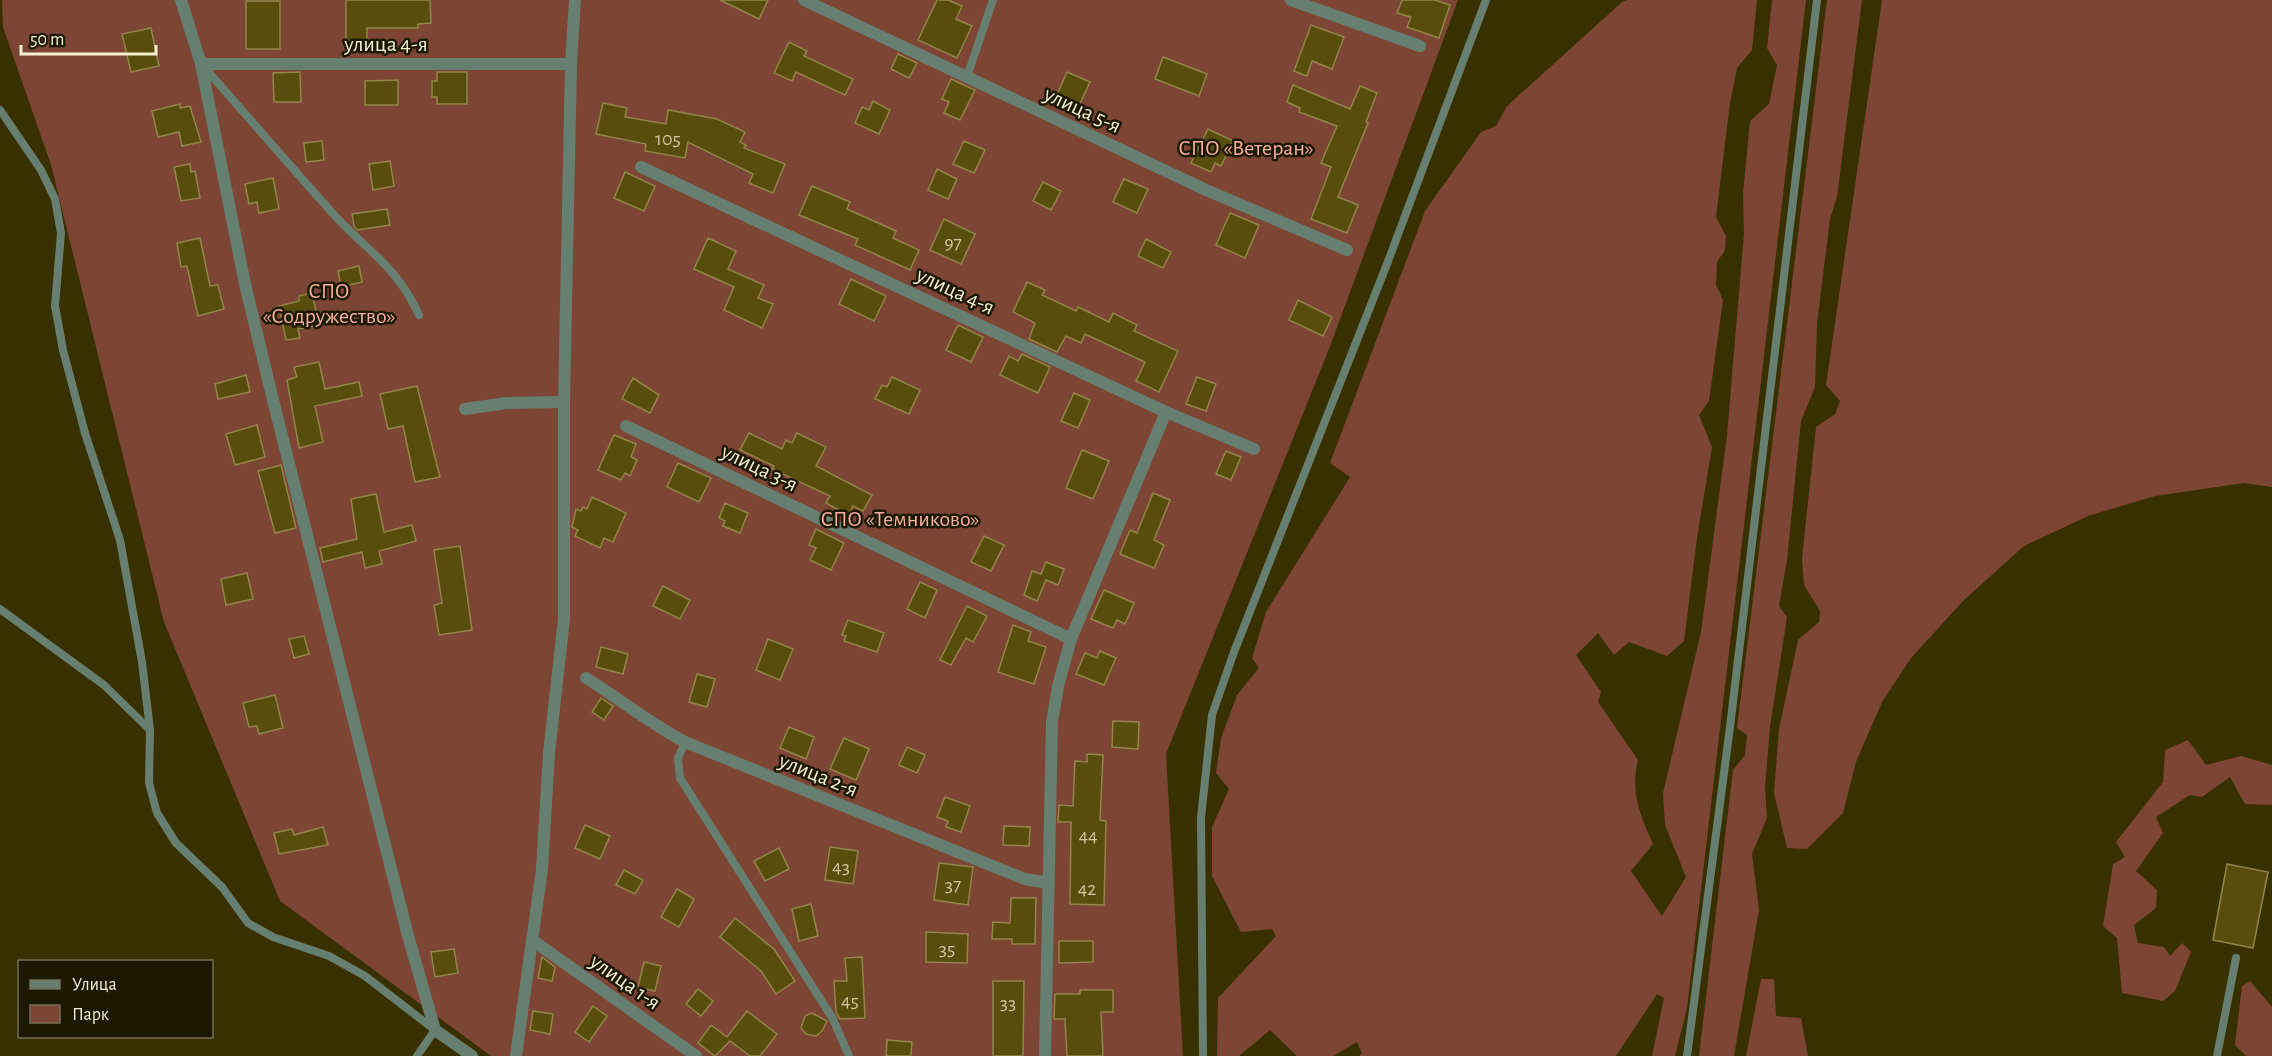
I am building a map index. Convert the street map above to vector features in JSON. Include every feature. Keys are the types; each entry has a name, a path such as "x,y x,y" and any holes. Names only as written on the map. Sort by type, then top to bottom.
{"street":[{"path":"181,0 201,64 245,284 407,932 435,1030 472,1056"},
{"path":"516,1056 542,869 549,753 564,619 564,402 571,64 575,0"},
{"name":"улица 5-я","path":"804,0 1206,190 1347,250"},
{"path":"1290,0 1420,45"},
{"name":"улица 4-я","path":"201,64 571,64"},
{"name":"улица 4-я","path":"641,167 1166,412 1254,449"},
{"path":"465,409 506,403 564,402"},
{"path":"1045,1056 1052,722 1058,686 1071,639 1166,412"},
{"name":"улица 3-я","path":"626,426 1071,639"},
{"name":"улица 2-я","path":"586,678 657,727 685,742 1025,879 1049,883"},
{"name":"улица 1-я","path":"532,940 696,1056"}],"lane":[{"path":"967,77 993,0"},
{"path":"1203,1056 1201,818 1212,715 1234,652 1387,264 1486,0"},
{"path":"1687,1056 1730,727 1817,0"},
{"path":"201,64 354,236 388,266 407,290 418,315"},
{"path":"0,110 41,170 56,199 61,232 55,306 63,350 85,433 120,540 142,662 150,730 149,783 157,813 176,843 222,887 248,923 273,938 329,956 365,976 435,1030 417,1056"},
{"path":"0,609 104,686 128,706 150,730"},
{"path":"685,742 678,758 680,778 833,1019 849,1056"},
{"path":"2217,1056 2236,958"}],"green space":[{"path":"2,0 1458,0 1329,349 1166,754 1183,1056 491,1056 280,901 164,622 51,165 3,27"},
{"path":"1628,0 1757,0 1752,50 1737,68 1730,103 1716,217 1726,236 1725,250 1717,262 1716,285 1723,300 1709,401 1699,415 1712,447 1697,538 1684,641 1667,656 1629,642 1614,655 1598,633 1576,655 1601,692 1598,702 1638,760 1636,793 1640,813 1653,844 1631,871 1662,916 1686,877 1665,825 1663,793 1701,632 1727,435 1744,233 1743,193 1750,121 1769,104 1777,65 1767,48 1772,0 1806,0 1687,1008 1675,1056 1652,1056 1664,998 1657,994 1616,1056 1359,1056 1362,1053 1357,1042 1333,1056 1297,1056 1270,1030 1239,1056 1217,1056 1218,998 1276,936 1272,929 1241,932 1212,876 1212,827 1229,789 1216,773 1221,738 1237,695 1259,668 1252,658 1266,612 1350,477 1330,463 1425,211 1481,132 1496,126 1507,106 1622,2"},
{"path":"1827,0 1862,0 1837,197 1830,219 1817,323 1815,387 1801,421 1787,560 1779,606 1787,617 1770,727 1765,788 1767,818 1752,854 1759,910 1734,1056 1699,1056 1733,770 1745,755 1747,735 1737,728"},
{"path":"1882,0 2272,0 2272,487 2244,483 2155,496 2088,516 2024,546 1964,600 1911,658 1882,702 1856,762 1843,813 1807,849 1787,848 1774,793 1779,729 1798,640 1819,622 1820,611 1804,585 1802,558 1816,427 1835,414 1840,401 1826,385"},
{"path":"2188,740 2206,765 2241,756 2272,765 2272,805 2245,804 2230,777 2202,797 2190,795 2156,817 2163,833 2136,871 2157,890 2156,908 2134,925 2138,943 2164,947 2170,956 2182,943 2191,952 2175,991 2163,1001 2122,993 2117,938 2103,926 2113,864 2125,857 2116,842 2163,782 2165,750"},
{"path":"1761,979 1774,979 1776,1016 1801,1018 1808,1056 1746,1056"},
{"path":"2250,981 2272,1007 2272,1056 2246,1056 2235,1045 2242,986"}],"building":[{"path":"346,0 430,0 431,23 418,24 418,28 367,28 367,48 346,48"},
{"path":"720,0 768,0 759,19"},
{"path":"937,0 948,0 962,6 956,19 972,26 957,58 918,40"},
{"path":"1402,0 1435,0 1450,5 1439,38 1407,27 1411,17 1397,13"},
{"path":"246,1 280,1 280,49 246,49"},
{"path":"1311,25 1344,37 1332,69 1312,61 1307,76 1294,71"},
{"path":"151,28 159,66 131,72 122,34"},
{"path":"789,42 807,51 804,56 853,79 845,95 796,72 792,81 774,73"},
{"path":"898,54 917,63 909,78 891,69"},
{"path":"1163,57 1207,74 1199,96 1155,79"},
{"path":"300,72 301,102 274,102 273,73"},
{"path":"437,72 467,72 467,104 437,104 437,97 432,97 432,81 437,81"},
{"path":"1067,72 1090,82 1075,114 1053,104"},
{"path":"951,79 975,90 960,120 944,113 949,102 942,99"},
{"path":"398,80 398,105 365,105 365,81"},
{"path":"1293,85 1350,109 1360,86 1377,93 1366,122 1368,123 1338,197 1358,205 1347,233 1311,219 1331,167 1321,163 1337,126 1299,112 1300,108 1287,102"},
{"path":"873,101 890,110 879,134 855,123 862,107 869,110"},
{"path":"603,103 627,108 625,117 666,124 668,110 717,119 745,132 740,142 746,145 744,148 785,164 773,193 749,183 753,174 688,142 685,158 645,151 646,144 596,134"},
{"path":"180,104 180,108 190,106 201,142 182,146 179,132 158,137 152,111"},
{"path":"1208,129 1233,141 1221,166 1215,163 1211,172 1191,163"},
{"path":"322,141 324,160 306,162 304,143"},
{"path":"964,141 985,150 974,173 953,164"},
{"path":"390,161 394,186 373,190 369,164"},
{"path":"190,164 191,172 195,171 200,198 181,201 174,167"},
{"path":"937,169 957,179 948,199 928,190"},
{"path":"625,172 655,186 644,211 614,198"},
{"path":"273,178 279,209 259,213 257,202 249,204 245,184"},
{"path":"1124,179 1148,189 1137,213 1113,202"},
{"path":"1043,182 1061,191 1051,210 1033,201"},
{"path":"812,186 850,202 847,209 896,231 893,238 919,250 910,270 855,245 858,239 799,215"},
{"path":"387,209 390,225 357,230 354,226 352,214"},
{"path":"1230,213 1259,225 1245,258 1216,245"},
{"path":"944,219 975,234 961,264 930,250"},
{"path":"200,238 210,286 218,285 224,309 198,316 187,266 181,267 177,243"},
{"path":"708,238 736,251 728,269 764,285 758,298 773,304 762,328 724,310 734,287 694,269"},
{"path":"1146,239 1171,252 1163,268 1138,256"},
{"path":"359,266 362,282 341,287 338,271"},
{"path":"851,279 886,296 874,321 839,304"},
{"path":"1027,282 1045,290 1042,295 1076,311 1078,307 1109,322 1113,313 1137,325 1134,331 1178,351 1159,392 1136,381 1145,362 1085,334 1081,343 1066,336 1057,352 1029,339 1035,323 1013,312"},
{"path":"312,293 319,325 298,329 300,338 286,340 279,306 299,301 299,296"},
{"path":"1298,300 1332,317 1323,336 1289,320"},
{"path":"958,325 983,337 971,362 946,350"},
{"path":"1022,354 1050,367 1038,393 1000,375 1009,356 1018,361"},
{"path":"319,362 325,389 359,382 362,396 315,406 323,442 299,448 287,380 297,377 294,367"},
{"path":"246,375 250,392 218,399 215,384"},
{"path":"892,377 920,390 909,414 875,399 882,385 887,387"},
{"path":"1197,377 1216,384 1206,411 1186,404"},
{"path":"633,378 659,395 650,413 622,399"},
{"path":"417,386 440,477 415,482 403,426 388,429 380,394"},
{"path":"1074,393 1090,400 1078,428 1061,421"},
{"path":"257,425 265,457 235,465 226,434"},
{"path":"749,433 782,449 786,440 792,443 797,433 826,447 816,466 872,495 863,511 853,506 848,515 826,503 830,496 772,469 774,466 740,450"},
{"path":"614,435 636,444 631,457 637,460 630,476 625,473 621,480 598,470"},
{"path":"1082,450 1109,461 1093,499 1066,488"},
{"path":"1226,451 1241,457 1231,480 1216,474"},
{"path":"678,463 711,478 699,502 667,487"},
{"path":"281,465 296,528 275,533 258,471"},
{"path":"1153,493 1170,500 1154,540 1164,545 1154,568 1120,554 1130,530 1137,533"},
{"path":"376,494 384,532 412,525 416,541 379,551 382,564 365,568 362,552 323,562 320,548 357,539 351,499"},
{"path":"592,497 626,513 613,542 604,538 600,548 575,536 578,530 572,527 576,509 581,511 583,507 587,509"},
{"path":"725,503 748,513 740,533 723,526 725,521 719,518"},
{"path":"816,529 844,543 831,570 810,560 816,548 809,545"},
{"path":"984,536 1004,545 991,571 971,562"},
{"path":"460,546 472,630 439,635 434,605 442,603 434,550"},
{"path":"1046,562 1064,569 1058,585 1046,580 1037,601 1024,595 1032,571 1041,574"},
{"path":"247,573 253,599 226,605 221,579"},
{"path":"920,582 937,590 925,618 907,609"},
{"path":"663,586 690,600 680,619 653,606"},
{"path":"1104,590 1134,603 1125,624 1117,620 1113,628 1091,619"},
{"path":"967,606 987,616 973,642 966,638 951,665 940,660"},
{"path":"848,620 884,633 877,652 844,641 846,636 842,635"},
{"path":"1013,625 1031,632 1028,641 1046,647 1034,684 998,672"},
{"path":"304,636 309,654 294,658 289,639"},
{"path":"768,639 793,649 780,680 756,670"},
{"path":"601,647 628,654 623,674 596,667"},
{"path":"1100,651 1116,658 1104,685 1076,674 1085,653 1097,658"},
{"path":"697,674 715,679 707,707 689,702"},
{"path":"275,695 283,728 259,734 257,726 249,727 243,703"},
{"path":"601,698 613,706 604,720 592,712"},
{"path":"1113,721 1139,722 1138,749 1112,747"},
{"path":"789,727 814,737 806,759 780,748"},
{"path":"844,738 869,749 856,780 830,769"},
{"path":"907,747 925,755 917,773 899,765"},
{"path":"1087,754 1103,755 1100,820 1106,821 1104,905 1070,904 1071,822 1058,822 1059,805 1073,806 1075,761 1087,762"},
{"path":"945,797 970,806 961,832 946,827 948,821 937,817"},
{"path":"585,825 610,836 600,859 575,848"},
{"path":"1004,826 1030,827 1029,846 1003,845"},
{"path":"323,827 328,845 279,854 274,833 292,829 294,835"},
{"path":"830,847 858,851 853,884 825,880"},
{"path":"779,848 789,869 765,881 754,861"},
{"path":"939,863 973,867 968,905 934,900"},
{"path":"2227,864 2268,872 2253,948 2213,940"},
{"path":"624,870 643,880 635,894 616,885"},
{"path":"677,889 694,899 679,927 661,917"},
{"path":"1011,898 1036,898 1035,944 1012,944 1012,939 992,939 993,922 1010,923"},
{"path":"811,904 818,936 799,941 792,909"},
{"path":"735,918 774,949 795,981 776,994 761,971 720,937"},
{"path":"926,932 968,934 967,963 926,962"},
{"path":"1059,941 1093,941 1093,962 1059,963"},
{"path":"454,949 458,973 435,977 431,952"},
{"path":"542,957 555,967 552,981 538,978"},
{"path":"862,957 865,1018 840,1019 836,1012 834,981 847,981 845,958"},
{"path":"644,962 661,966 655,991 638,987"},
{"path":"993,981 1024,981 1023,1056 993,1056"},
{"path":"698,989 713,1001 701,1016 686,1004"},
{"path":"1080,990 1113,990 1113,1012 1101,1012 1103,1056 1067,1056 1065,1019 1054,1019 1055,994 1080,994"},
{"path":"593,1006 607,1016 589,1042 575,1032"},
{"path":"533,1011 553,1014 550,1034 530,1030"},
{"path":"747,1011 777,1034 760,1056 750,1056 730,1041 715,1056 698,1043 711,1025 727,1037"},
{"path":"812,1013 827,1021 822,1031 816,1036 806,1034 801,1028 805,1016"},
{"path":"887,1040 912,1042 911,1056 886,1056"}],"park label":[{"name":"СПО «Ветеран»","path":"1246,147"},
{"name":"СПО «Содружество»","path":"329,302"},
{"name":"СПО «Темниково»","path":"900,518"}]}
